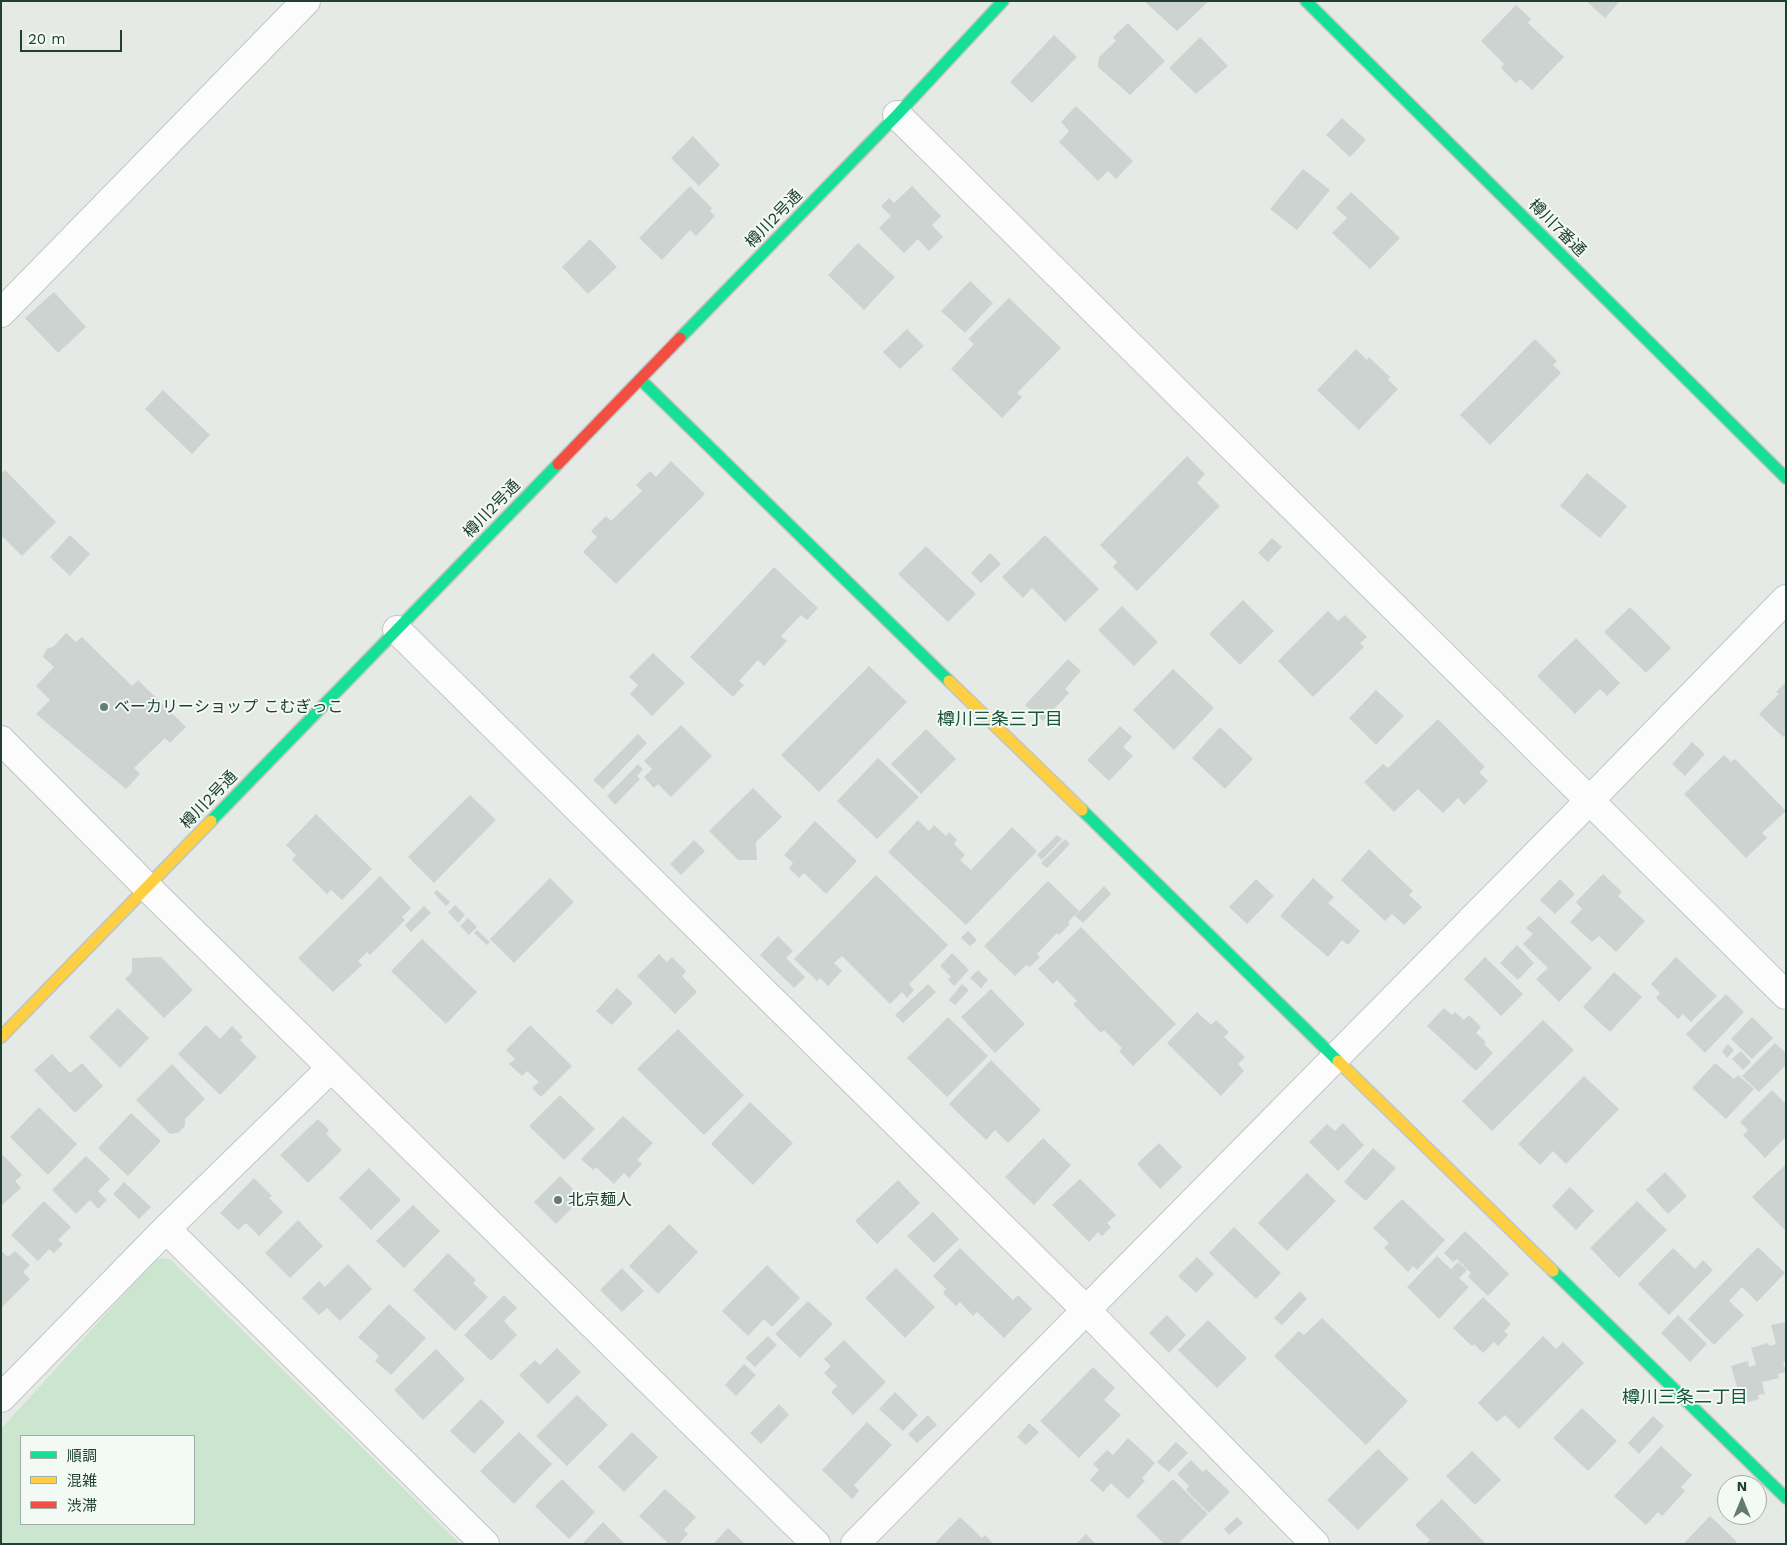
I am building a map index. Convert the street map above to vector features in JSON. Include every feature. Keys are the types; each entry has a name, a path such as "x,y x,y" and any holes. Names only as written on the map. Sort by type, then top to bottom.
{"street":[{"path":"1,313 306,1"},
{"name":"樽川2号通","path":"1,1038 641,380 897,115 1003,1"},
{"name":"樽川7番通","path":"1306,1 1786,478"},
{"path":"897,115 1786,995"},
{"path":"641,380 1786,1498"},
{"path":"855,1544 1590,801 1786,599"},
{"path":"397,630 1086,1310 1315,1544"},
{"path":"1,740 147,888 816,1544"},
{"path":"1,1398 166,1229 331,1068"},
{"path":"166,1229 485,1544"}],"green space":[{"path":"163,1258 171,1260 460,1544 1,1544 1,1429 155,1260"}],"building":[{"path":"1144,1 1209,1 1177,31"},
{"path":"1586,1 1620,1 1605,18"},
{"path":"1516,5 1531,19 1528,23 1564,57 1532,90 1520,79 1516,83 1501,68 1504,64 1481,41"},
{"path":"1128,23 1165,61 1130,95 1098,67 1099,57 1116,41 1113,37"},
{"path":"1054,35 1077,57 1032,103 1010,82"},
{"path":"1200,37 1228,66 1196,94 1169,68"},
{"path":"1076,106 1133,161 1116,179 1108,171 1098,181 1059,142 1069,131 1061,122"},
{"path":"1342,118 1366,140 1350,157 1326,135"},
{"path":"693,136 720,165 699,186 671,158"},
{"path":"1303,169 1330,190 1297,230 1270,209"},
{"path":"690,186 712,208 710,211 715,216 696,236 690,230 662,260 639,238"},
{"path":"912,186 941,216 932,225 943,237 929,251 918,239 904,253 879,228 891,216 881,206 889,198 894,203"},
{"path":"1351,192 1400,238 1370,269 1332,233 1347,218 1336,208"},
{"path":"590,239 617,267 588,294 562,267"},
{"path":"858,243 895,277 864,310 828,275"},
{"path":"970,281 993,303 965,333 941,311"},
{"path":"54,292 86,327 58,353 25,318"},
{"path":"1009,298 1061,348 1017,393 1022,397 1002,418 951,369 974,344 968,339"},
{"path":"907,329 924,346 900,369 883,352"},
{"path":"1535,339 1557,361 1553,365 1561,373 1490,445 1460,415"},
{"path":"1356,349 1367,360 1369,357 1390,377 1388,380 1398,389 1359,430 1317,390"},
{"path":"163,390 210,435 192,454 145,409"},
{"path":"1187,456 1205,474 1197,483 1220,506 1137,591 1113,567 1117,562 1100,545"},
{"path":"671,461 705,494 616,584 583,552 597,537 591,531 606,516 611,521 642,491 636,485 650,471 656,477"},
{"path":"5,470 56,522 22,556 1,535 1,474"},
{"path":"1587,473 1627,506 1600,538 1560,506"},
{"path":"70,535 90,554 70,576 50,557"},
{"path":"1045,535 1099,589 1065,622 1032,588 1023,598 1002,577"},
{"path":"1272,538 1282,547 1268,562 1258,553"},
{"path":"926,546 976,594 948,622 898,574"},
{"path":"990,553 1001,564 981,583 971,573"},
{"path":"774,567 818,608 807,620 801,615 781,636 787,641 764,666 758,660 739,681 744,685 733,697 690,657"},
{"path":"1243,600 1274,631 1240,665 1209,634"},
{"path":"1122,606 1158,642 1134,666 1098,630"},
{"path":"1630,607 1671,648 1646,673 1604,632"},
{"path":"1328,611 1338,621 1345,615 1367,637 1360,643 1364,647 1313,697 1278,661"},
{"name":"ベーカリーショップ こむぎっこ","path":"66,633 76,642 82,637 132,686 138,680 186,727 170,743 165,738 134,768 140,774 126,789 36,714 50,700 36,686 54,667 43,657 48,648 53,647"},
{"path":"1576,638 1620,683 1607,696 1600,689 1575,714 1537,676"},
{"path":"653,653 685,683 652,716 630,694 638,685 629,677"},
{"path":"1068,659 1081,671 1065,689 1069,693 1043,721 1025,705"},
{"path":"869,666 907,702 819,792 781,755"},
{"path":"1173,669 1214,708 1174,750 1133,710"},
{"path":"1786,682 1786,735 1783,737 1759,714 1779,694 1776,692"},
{"path":"1376,690 1404,716 1376,745 1349,718"},
{"path":"1438,719 1485,767 1479,772 1488,781 1464,805 1458,798 1443,813 1418,789 1394,812 1364,782 1383,764 1388,768"},
{"path":"681,725 712,756 671,797 658,784 654,788 644,777 652,769 644,761"},
{"path":"1120,726 1132,737 1123,747 1133,756 1109,781 1087,760"},
{"path":"1220,727 1253,759 1225,789 1192,758"},
{"path":"926,729 956,759 921,794 891,764"},
{"path":"638,734 647,743 603,789 593,780"},
{"path":"1692,742 1705,754 1685,776 1672,764"},
{"path":"1724,755 1731,762 1735,759 1786,811 1762,833 1767,838 1746,858 1684,794"},
{"path":"878,758 919,797 877,839 837,801"},
{"path":"638,764 643,769 637,776 640,779 615,805 607,796"},
{"path":"753,788 782,817 756,842 757,860 738,860 709,831"},
{"path":"470,795 496,820 434,883 408,857"},
{"path":"316,814 372,869 342,900 331,890 327,894 292,860 296,855 286,845"},
{"path":"918,820 929,831 934,825 946,836 949,832 957,840 954,844 965,855 960,860 971,870 1012,827 1037,851 966,925 888,852"},
{"path":"815,821 857,861 826,894 804,873 799,878 789,868 793,863 784,855"},
{"path":"1057,835 1062,839 1042,860 1037,855"},
{"path":"1065,839 1070,844 1047,868 1041,863"},
{"path":"694,840 705,851 681,875 670,864"},
{"path":"1369,849 1413,891 1409,895 1422,907 1404,925 1392,914 1385,921 1341,880"},
{"path":"1603,874 1622,892 1618,896 1645,921 1616,952 1599,936 1592,942 1570,922 1582,909 1576,902"},
{"path":"876,875 948,945 909,984 914,990 907,998 902,992 890,1004 842,956 834,963 842,971 828,986 820,978 817,981 794,959"},
{"path":"380,876 411,908 402,917 405,920 370,955 367,952 358,961 362,965 333,992 298,958"},
{"path":"550,878 574,902 514,963 490,939"},
{"path":"1313,878 1334,897 1328,903 1360,931 1348,945 1342,940 1328,957 1280,916"},
{"path":"1256,879 1274,896 1247,924 1229,907"},
{"path":"1560,879 1575,894 1555,914 1540,900"},
{"path":"1048,881 1079,911 1068,922 1070,924 1059,935 1057,933 1037,954 1040,957 1030,967 1026,965 1015,976 984,946"},
{"path":"1104,886 1111,894 1083,923 1075,916"},
{"path":"437,890 450,902 446,906 434,893"},
{"path":"455,905 465,915 458,923 448,912"},
{"path":"424,906 431,913 411,932 405,925"},
{"path":"1539,916 1592,968 1559,1002 1536,979 1548,968 1523,944 1533,934 1526,928"},
{"path":"468,918 477,927 469,935 460,926"},
{"path":"1081,927 1176,1024 1133,1066 1119,1051 1122,1048 1104,1030 1101,1033 1073,1004 1077,1001 1057,980 1053,984 1038,969"},
{"path":"477,930 490,942 487,945 474,933"},
{"path":"968,931 977,940 970,946 961,938"},
{"path":"778,936 793,951 786,958 805,977 794,988 760,955"},
{"path":"422,939 477,992 446,1024 391,971"},
{"path":"1517,945 1534,963 1518,980 1500,963"},
{"path":"952,953 969,970 954,986 948,979 951,977 940,966"},
{"path":"659,954 667,962 672,957 686,971 682,976 697,992 675,1014 637,976"},
{"path":"161,957 193,990 164,1018 125,979 132,972 132,958"},
{"path":"1485,957 1523,994 1501,1016 1464,979"},
{"path":"1676,957 1717,996 1691,1022 1683,1014 1678,1019 1656,998 1660,993 1651,984"},
{"path":"978,970 988,980 981,988 970,978"},
{"path":"1614,972 1642,997 1610,1032 1583,1007"},
{"path":"928,984 936,992 903,1023 895,1015"},
{"path":"962,984 969,990 955,1005 949,1000"},
{"path":"617,988 633,1003 612,1025 596,1011"},
{"path":"991,989 1025,1024 995,1053 961,1017"},
{"path":"1726,994 1744,1012 1705,1053 1686,1034"},
{"path":"118,1008 149,1038 120,1068 89,1037"},
{"path":"1444,1008 1452,1015 1455,1012 1464,1020 1469,1015 1481,1027 1476,1033 1486,1042 1484,1044 1493,1053 1476,1071 1427,1026"},
{"path":"1197,1012 1211,1025 1216,1020 1229,1032 1224,1037 1245,1057 1238,1064 1244,1071 1221,1096 1167,1043"},
{"path":"948,1017 988,1056 947,1097 907,1058"},
{"path":"1752,1017 1773,1038 1752,1059 1731,1039"},
{"path":"1543,1020 1574,1050 1492,1131 1462,1101"},
{"path":"206,1025 220,1039 232,1026 243,1037 240,1040 257,1057 220,1095 178,1054"},
{"path":"530,1025 572,1066 541,1097 532,1088 539,1082 527,1071 522,1076 509,1064 515,1059 506,1050"},
{"path":"678,1029 744,1095 704,1135 637,1069"},
{"path":"1775,1043 1786,1053 1786,1065 1759,1092 1742,1076"},
{"path":"1728,1044 1734,1050 1727,1058 1722,1051"},
{"path":"1741,1051 1751,1062 1743,1070 1732,1059"},
{"path":"52,1054 70,1073 82,1063 103,1086 75,1113 34,1070"},
{"path":"991,1060 1041,1110 1008,1143 995,1130 986,1140 949,1104"},
{"path":"1715,1063 1734,1079 1738,1075 1754,1089 1726,1119 1692,1088"},
{"path":"172,1064 205,1099 185,1119 185,1126 178,1133 170,1134 136,1100"},
{"path":"1584,1076 1619,1109 1566,1164 1553,1151 1540,1165 1518,1144"},
{"path":"1772,1090 1784,1102 1786,1101 1786,1137 1765,1158 1743,1135 1748,1130 1740,1122"},
{"path":"560,1095 595,1129 564,1160 529,1126"},
{"path":"750,1102 793,1143 753,1185 711,1144"},
{"path":"39,1107 77,1144 48,1175 10,1137"},
{"path":"131,1113 161,1141 128,1176 98,1148"},
{"path":"623,1116 653,1143 637,1160 642,1164 629,1178 624,1173 614,1184 596,1167 593,1170 581,1159"},
{"path":"318,1119 329,1130 326,1134 342,1150 308,1183 280,1155"},
{"path":"1343,1123 1364,1145 1338,1171 1309,1142 1327,1124 1335,1131"},
{"path":"1043,1138 1071,1165 1034,1205 1005,1177"},
{"path":"1159,1143 1182,1167 1160,1189 1137,1164"},
{"path":"1373,1148 1396,1168 1366,1201 1344,1182"},
{"path":"3,1155 22,1175 15,1181 21,1188 1,1206 1,1156"},
{"path":"86,1156 110,1179 98,1191 107,1200 98,1209 90,1200 76,1214 52,1190"},
{"path":"1786,1164 1786,1231 1752,1197"},
{"path":"369,1168 401,1200 371,1230 339,1198"},
{"path":"1665,1172 1687,1196 1668,1214 1646,1190"},
{"path":"1307,1173 1336,1201 1287,1251 1258,1223"},
{"name":"北京麺人","path":"560,1176 582,1198 556,1224 534,1202"},
{"path":"254,1178 272,1196 269,1198 283,1212 259,1236 246,1223 238,1230 220,1213"},
{"path":"1080,1179 1116,1215 1107,1223 1111,1227 1102,1236 1098,1232 1089,1242 1052,1205"},
{"path":"898,1180 920,1203 877,1244 855,1221"},
{"path":"124,1182 151,1207 139,1219 113,1194"},
{"path":"1570,1187 1594,1211 1576,1230 1552,1206"},
{"path":"1402,1199 1445,1240 1417,1270 1413,1266 1408,1272 1384,1248 1389,1243 1373,1228"},
{"path":"44,1201 71,1227 58,1240 63,1244 54,1253 49,1249 38,1261 11,1235"},
{"path":"1637,1201 1667,1230 1619,1278 1590,1248"},
{"path":"413,1205 440,1231 404,1268 376,1241"},
{"path":"933,1212 959,1239 934,1263 907,1236"},
{"path":"298,1220 323,1246 290,1278 265,1253"},
{"path":"669,1224 698,1252 658,1294 629,1266"},
{"path":"1234,1227 1281,1273 1256,1299 1209,1253"},
{"path":"1465,1231 1509,1274 1488,1296 1468,1277 1471,1273 1457,1259 1453,1262 1444,1253"},
{"path":"1758,1247 1785,1273 1757,1302 1742,1287 1729,1301 1744,1315 1714,1345 1688,1319"},
{"path":"960,1248 1013,1300 1018,1295 1032,1309 1004,1338 977,1312 973,1316 960,1302 956,1306 943,1293 946,1289 933,1276"},
{"path":"1673,1248 1695,1269 1703,1260 1713,1270 1669,1315 1638,1284"},
{"path":"1,1251 8,1257 15,1251 30,1265 23,1272 30,1279 2,1307"},
{"path":"448,1253 476,1280 473,1283 488,1297 455,1331 413,1290"},
{"path":"1437,1256 1451,1269 1458,1262 1467,1270 1459,1278 1469,1287 1439,1319 1407,1287"},
{"path":"1197,1257 1214,1274 1196,1293 1178,1276"},
{"path":"348,1264 372,1289 340,1321 327,1308 319,1315 302,1298 319,1281 325,1287"},
{"path":"767,1265 800,1298 772,1327 764,1319 748,1336 722,1311"},
{"path":"622,1268 644,1291 622,1312 600,1290"},
{"path":"896,1268 935,1307 905,1338 865,1298"},
{"path":"1300,1291 1307,1299 1282,1325 1274,1318"},
{"path":"504,1295 517,1308 504,1321 517,1335 491,1361 464,1335"},
{"path":"1483,1297 1511,1324 1504,1331 1508,1335 1498,1346 1494,1342 1483,1353 1474,1344 1472,1346 1453,1328"},
{"path":"808,1301 833,1324 800,1358 775,1334"},
{"path":"389,1304 426,1338 391,1375 375,1361 379,1356 358,1337"},
{"path":"1167,1315 1186,1335 1169,1353 1149,1333"},
{"path":"1678,1315 1707,1344 1690,1362 1661,1333"},
{"path":"1322,1318 1408,1401 1366,1445 1274,1356 1299,1331 1304,1335"},
{"path":"1208,1320 1247,1358 1217,1388 1178,1350"},
{"path":"1786,1322 1786,1362 1783,1362 1786,1372 1778,1374 1779,1378 1762,1382 1765,1394 1758,1395 1759,1399 1742,1404 1731,1366 1748,1361 1749,1367 1756,1365 1751,1348 1768,1343 1769,1346 1776,1344 1771,1325"},
{"path":"768,1336 777,1345 755,1367 745,1358"},
{"path":"1543,1336 1556,1349 1563,1342 1584,1363 1519,1429 1505,1415 1497,1422 1478,1403"},
{"path":"844,1340 886,1382 853,1415 831,1392 837,1386 824,1373 831,1366 824,1359"},
{"path":"557,1348 581,1372 548,1404 519,1375 535,1360 540,1365"},
{"path":"436,1349 465,1379 423,1420 394,1390"},
{"path":"744,1364 756,1375 736,1396 725,1385"},
{"path":"1093,1367 1115,1388 1104,1400 1121,1415 1079,1458 1040,1421"},
{"path":"895,1392 918,1415 903,1431 879,1409"},
{"path":"577,1395 608,1425 567,1466 536,1436"},
{"path":"481,1399 505,1422 474,1454 450,1431"},
{"path":"779,1404 789,1415 761,1444 750,1433"},
{"path":"1582,1408 1617,1441 1588,1471 1553,1438"},
{"path":"928,1415 937,1425 917,1443 908,1434"},
{"path":"1653,1416 1664,1426 1639,1454 1628,1443"},
{"path":"867,1422 892,1445 854,1485 859,1491 852,1499 822,1470"},
{"path":"1029,1423 1039,1432 1026,1445 1017,1437"},
{"path":"519,1432 552,1464 514,1504 480,1471"},
{"path":"632,1432 658,1457 624,1492 598,1467"},
{"path":"1128,1438 1155,1463 1142,1478 1145,1481 1128,1499 1111,1483 1103,1492 1090,1480 1099,1470 1093,1464 1107,1450 1113,1455"},
{"path":"1176,1442 1188,1453 1169,1472 1157,1462"},
{"path":"1661,1446 1692,1475 1681,1487 1685,1491 1662,1516 1658,1512 1646,1525 1614,1496"},
{"path":"1378,1449 1409,1479 1358,1530 1327,1500"},
{"path":"1472,1451 1501,1480 1475,1505 1446,1476"},
{"path":"1191,1460 1203,1472 1206,1469 1230,1492 1209,1513 1186,1490 1189,1486 1177,1474"},
{"path":"562,1479 595,1512 569,1539 535,1506"},
{"path":"1173,1479 1208,1514 1178,1544 1171,1542 1164,1544 1136,1516"},
{"path":"665,1489 696,1517 684,1530 688,1534 679,1544 669,1544 639,1516"},
{"path":"1442,1499 1486,1544 1425,1544 1430,1540 1415,1525"},
{"path":"1710,1516 1717,1525 1719,1525 1737,1542 1734,1544 1683,1544"},
{"path":"960,1517 982,1538 985,1535 994,1544 934,1544"},
{"path":"1237,1517 1243,1523 1229,1535 1224,1529"},
{"path":"603,1522 625,1544 582,1544"},
{"path":"728,1528 745,1544 713,1544"},
{"path":"1086,1534 1096,1544 1076,1544"}],"traffic: fast":[{"path":"680,338 897,115 1003,1"},
{"path":"1306,1 1786,478"},
{"path":"641,380 949,681"},
{"path":"211,821 558,464"},
{"path":"1082,810 1338,1061"},
{"path":"1553,1271 1786,1498"}],"traffic: slow":[{"path":"949,681 1082,810"},
{"path":"1,1037 211,821"},
{"path":"1338,1061 1553,1271"}],"traffic: jam":[{"path":"558,464 680,338"}],"place":[{"name":"ベーカリーショップ こむぎっこ","path":"104,707"},
{"name":"北京麺人","path":"558,1200"}],"district":[{"name":"樽川三条三丁目","path":"1000,720"},
{"name":"樽川三条二丁目","path":"1685,1398"}]}
